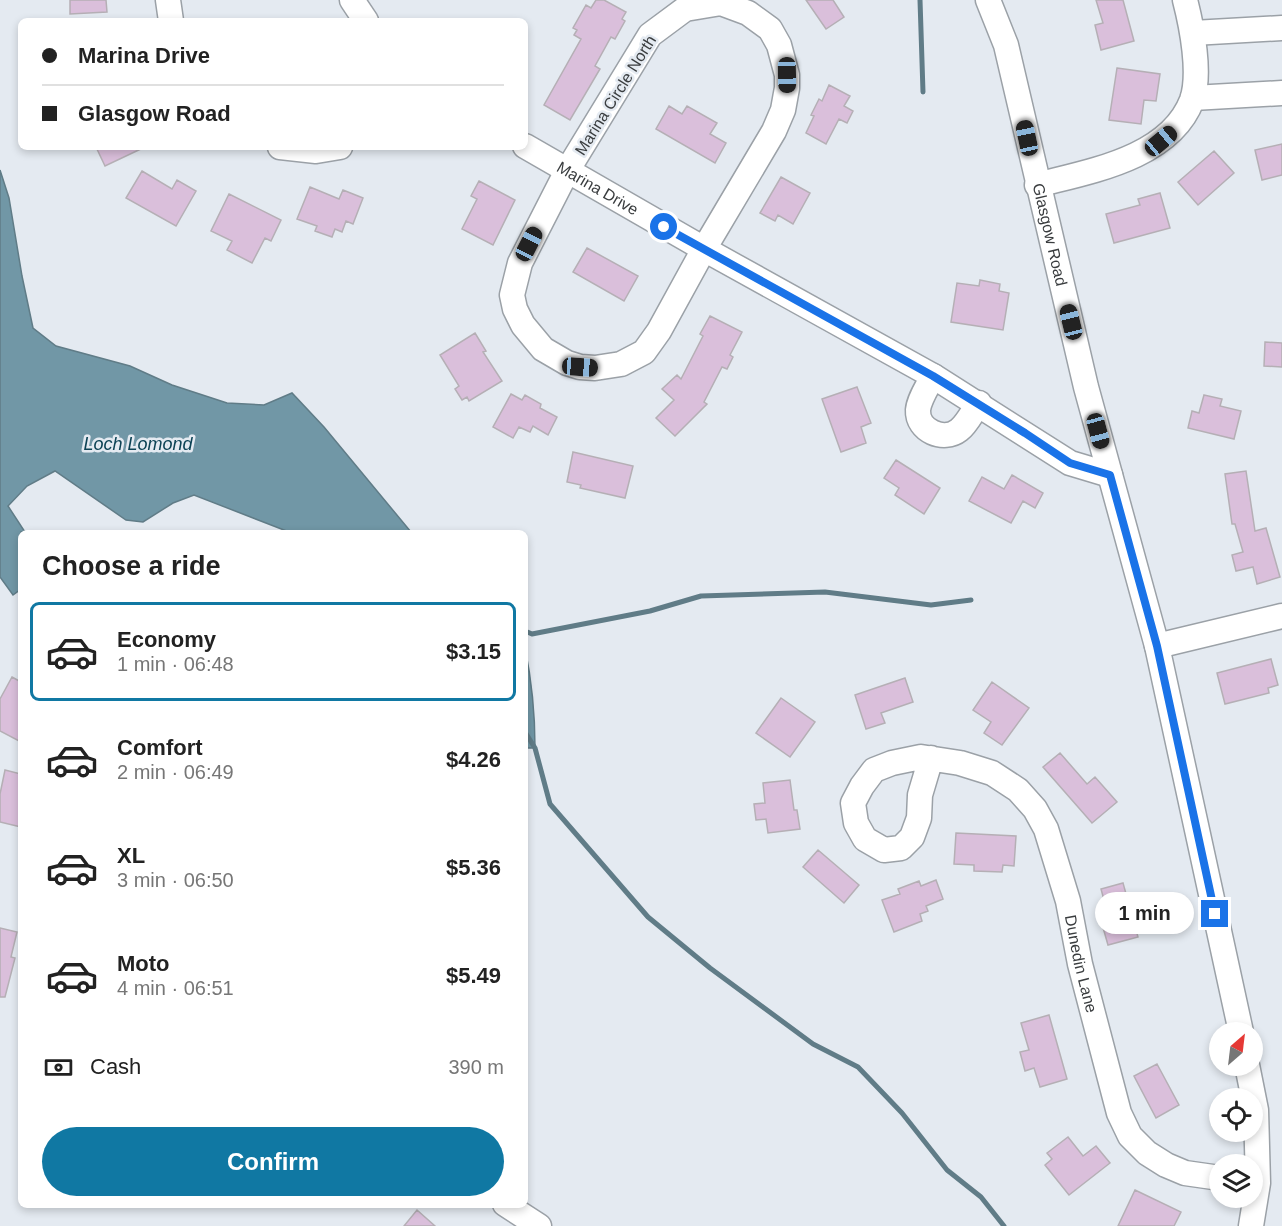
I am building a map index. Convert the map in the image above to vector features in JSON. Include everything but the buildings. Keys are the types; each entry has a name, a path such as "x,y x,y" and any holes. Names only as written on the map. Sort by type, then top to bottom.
{"street":[{"path":"168,0 171,18"},
{"name":"Glasgow Road","path":"988,0 1006,45 1086,387 1157,646 1239,1022"},
{"path":"1037,185 1097,170 1130,157 1161,141 1182,120 1193,98 1195,75 1193,33 1185,0"},
{"name":"Marina Circle North","path":"567,171 650,35 685,9 721,3 748,13 770,29 778,45 787,75 783,110 774,131 704,249"},
{"path":"1193,33 1282,28"},
{"path":"1193,98 1282,93"},
{"name":"Marina Drive","path":"528,148 933,376 979,403 1070,463 1110,475"},
{"path":"307,150 322,150"},
{"path":"567,171 520,263 512,295 516,309 532,337 543,349 567,363 595,368 621,364 644,352 659,332 704,249"},
{"path":"933,376 919,404 918,413 920,422 939,436 951,434 960,429 979,403"},
{"path":"1157,646 1282,616"},
{"name":"Dunedin Lane","path":"931,758 960,763 992,773 1018,790 1035,809 1046,829 1061,875 1080,964 1119,1113 1130,1136 1147,1153 1185,1173 1209,1176"},
{"path":"1249,1076 1256,1110 1256,1154"},
{"path":"511,1208 539,1226"},
{"path":"1251,1226 1253,1208"}],"water":[{"name":"Loch Lomond","path":"0,170 9,198 33,328 56,346 130,366 172,385 227,403 264,405 292,393 324,427 409,530 284,530 194,495 173,503 143,522 126,520 55,471 27,486 8,506 24,530 18,530 18,591 13,595 0,577"},
{"path":"528,663 533,698 535,748 528,748"}],"waterway":[{"path":"920,0 923,92"},
{"path":"528,632 532,634 650,611 701,596 825,592 931,605 971,600"},
{"path":"528,737 535,748 550,804 648,917 710,968 813,1044 858,1067 902,1113 947,1170 981,1197 1004,1226"}],"route":[{"path":"664,227 933,376 979,403 1070,463 1110,475 1157,646 1215,914"}]}
